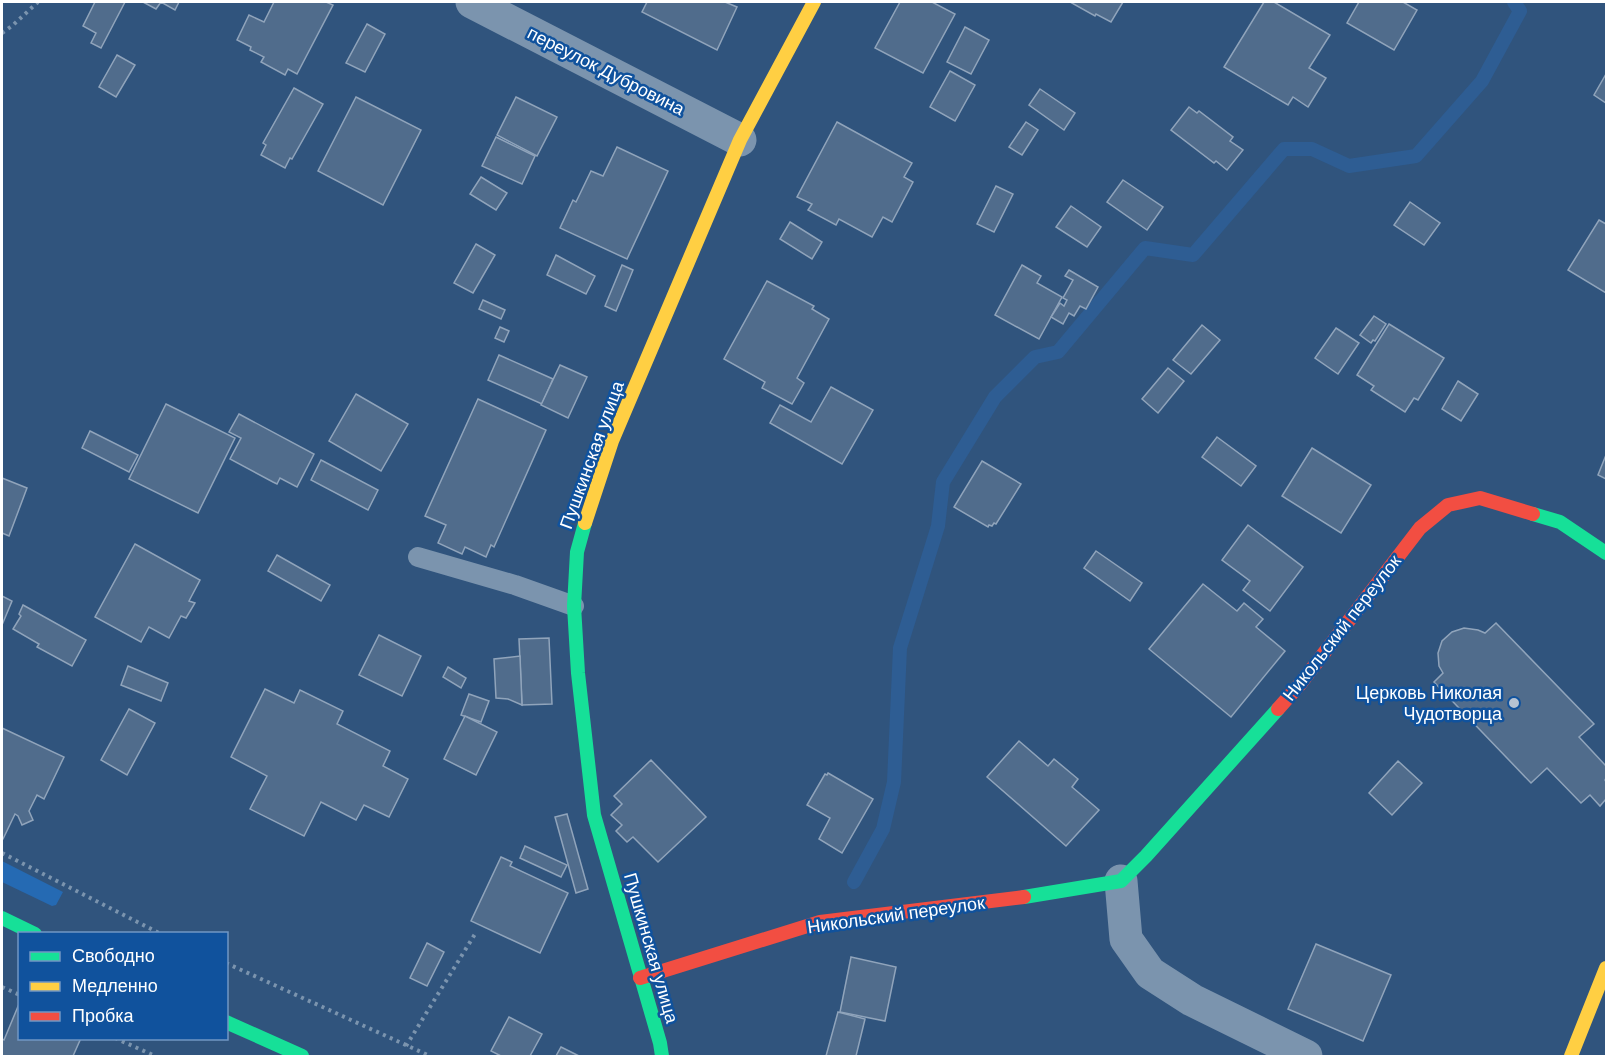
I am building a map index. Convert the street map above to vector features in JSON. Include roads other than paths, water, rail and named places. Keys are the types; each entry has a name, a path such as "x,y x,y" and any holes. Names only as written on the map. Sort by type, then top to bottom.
{"street":[{"name":"переулок Дубровина","path":"472,2 740,140"},
{"name":"Пушкинская улица","path":"662,1056 594,815 578,673 574,606 577,552 612,441 740,140 814,2"},
{"name":"Никольский переулок","path":"640,978 820,922 1040,895 1121,880 1146,856 1301,683 1420,528 1448,505 1480,498 1515,507 1560,522 1606,553"},
{"path":"1121,880 1126,939 1150,973 1192,1000 1305,1056"},
{"path":"2,918 33,932"},
{"path":"1570,1056 1606,968"},
{"path":"228,1023 302,1056"}],"lane":[{"path":"418,557 515,585 574,606"}],"waterway":[{"path":"854,882 883,829 894,782 900,648 938,526 943,482 995,397 1035,357 1058,352 1145,248 1193,255 1284,149 1312,149 1349,166 1416,156 1482,81 1520,11 1514,2"}],"place":[{"name":"Церковь Николая Чудотворца","path":"1514,703"}]}
